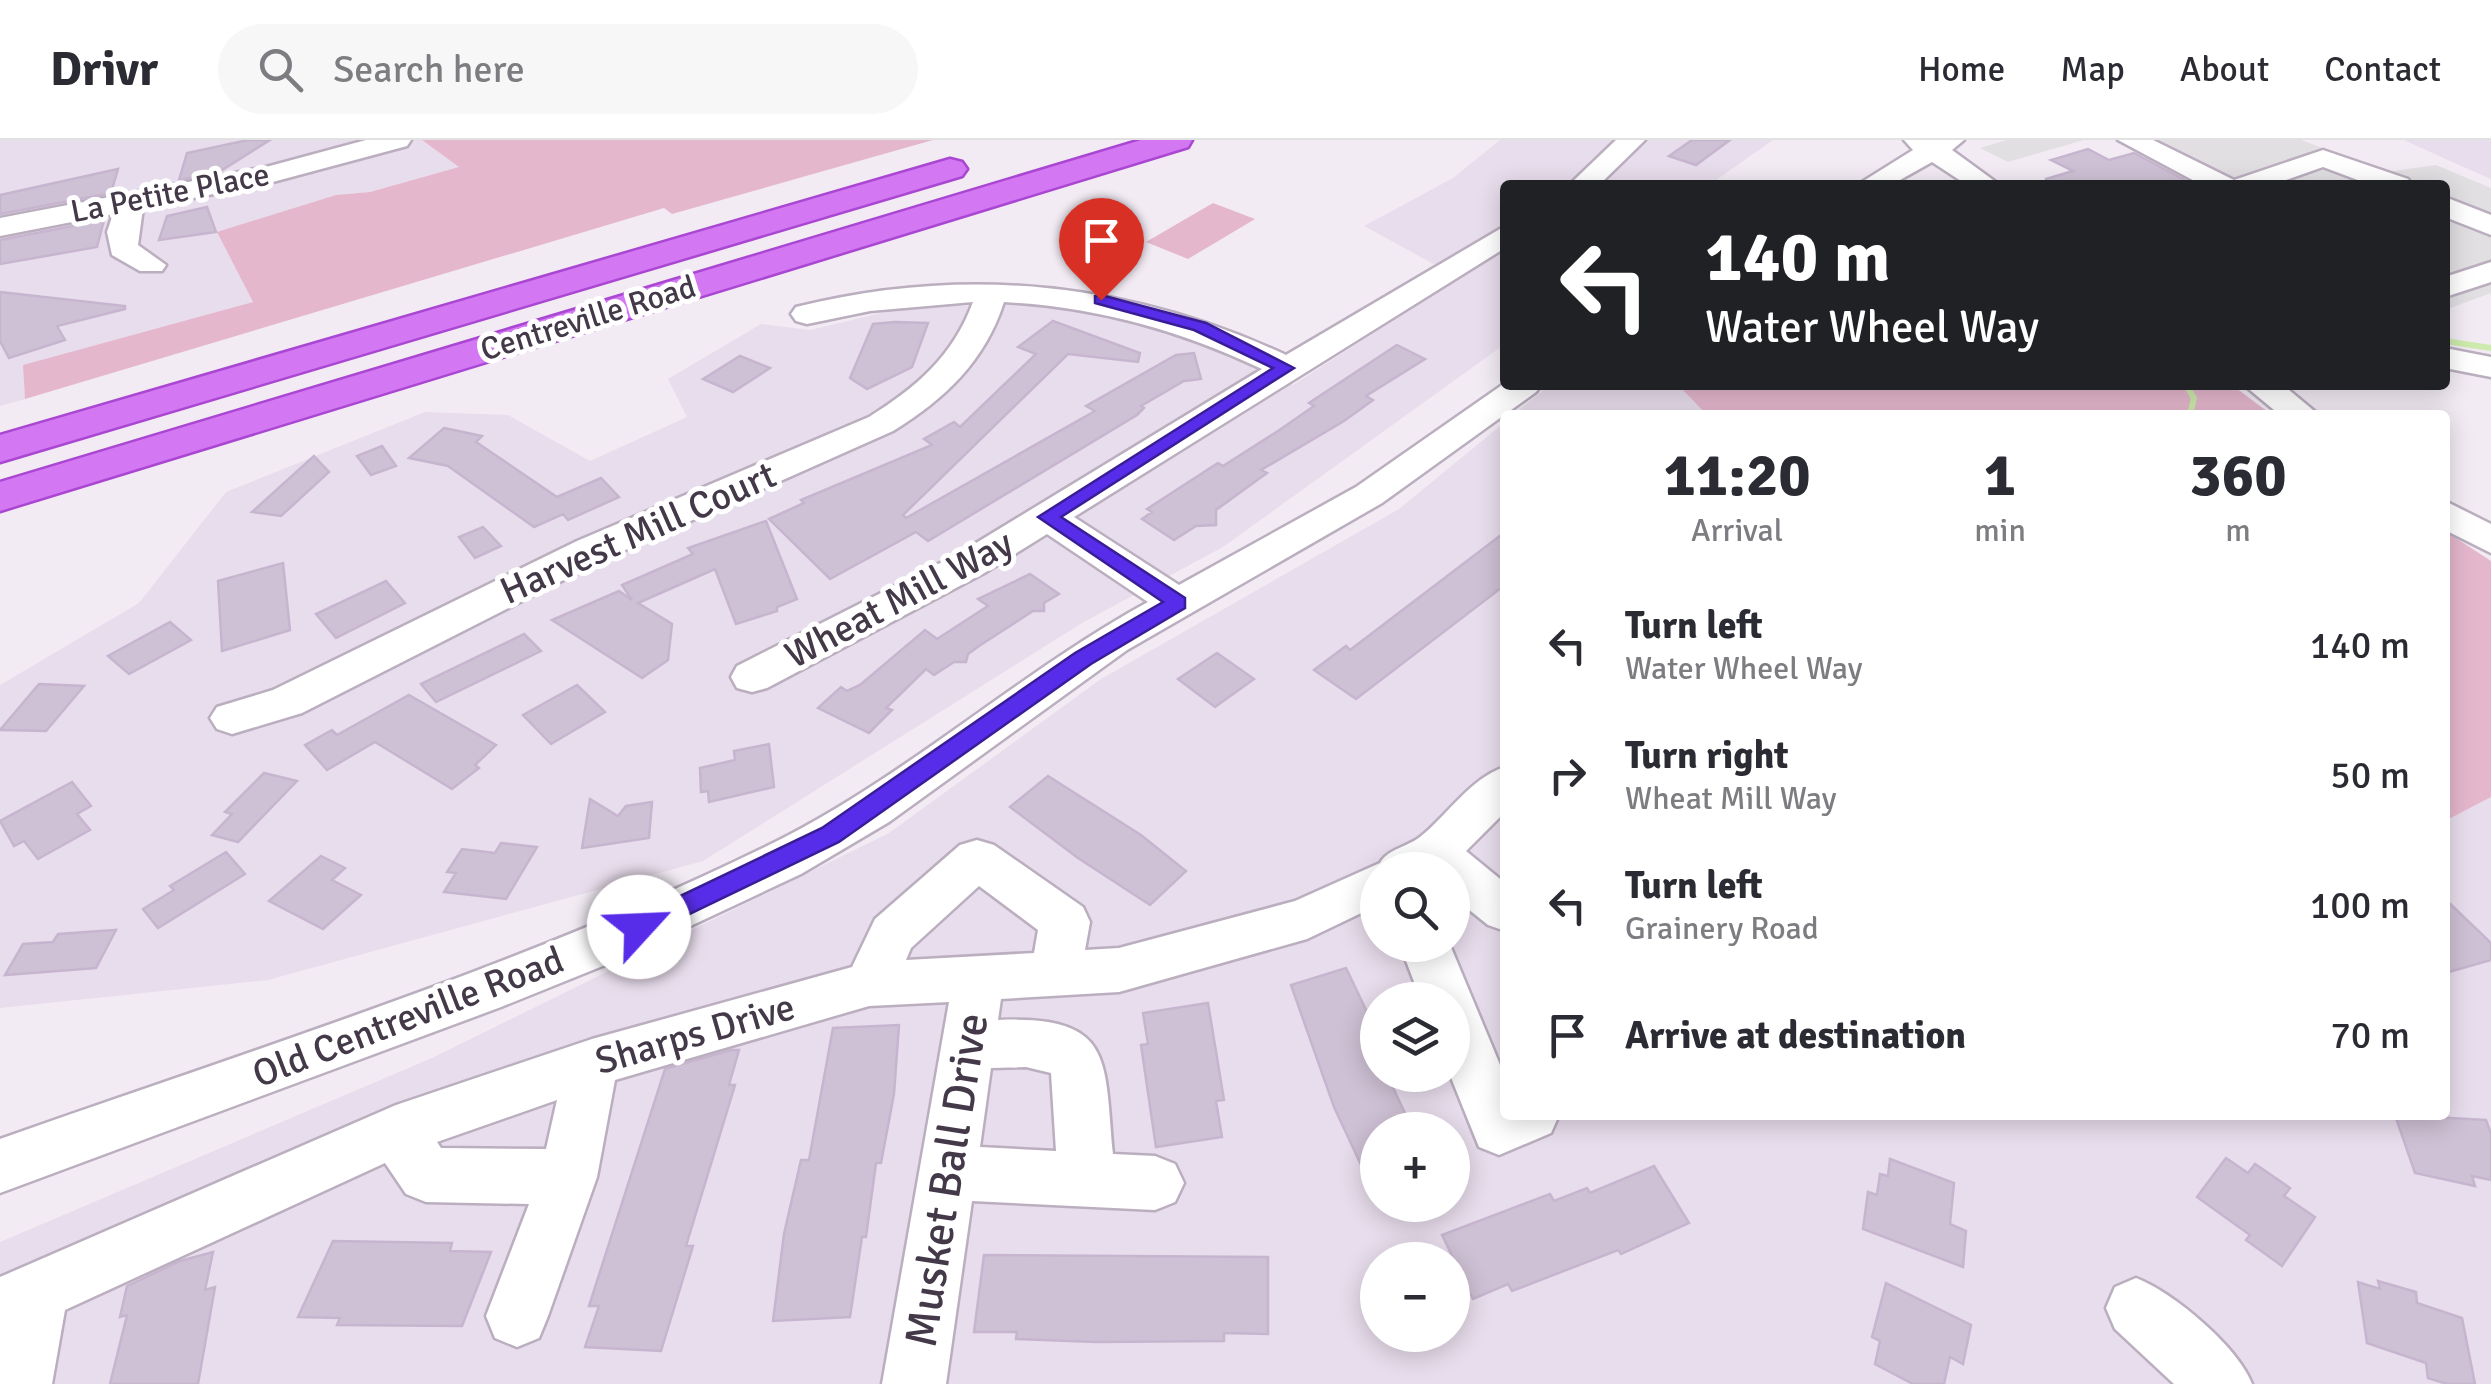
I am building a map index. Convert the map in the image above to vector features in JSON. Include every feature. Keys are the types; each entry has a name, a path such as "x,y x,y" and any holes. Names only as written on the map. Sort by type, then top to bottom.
{"highway":[{"name":"Centreville Road","path":"0,497 1176,140"},
{"name":"Centreville Road","path":"0,449 991,157"}],"street":[{"path":"296,140 320,162"},
{"name":"La Petite Place","path":"0,227 320,162 397,140"},
{"path":"1588,180 1632,140"},
{"path":"2132,140 2214,180"},
{"path":"1878,180 1934,143 1980,180"},
{"path":"2288,146 2384,180"},
{"path":"2259,180 2323,158"},
{"path":"131,201 122,232 123,249 151,264"},
{"path":"2450,208 2491,226"},
{"name":"Wheat Mill Way","path":"752,677 917,596 1500,238"},
{"path":"2450,286 2491,271"},
{"path":"807,314 906,295 992,290 1062,294 1141,308 1230,338 1286,368"},
{"name":"Harvest Mill Court","path":"232,718 287,702 591,550 882,424 921,399 966,355 980,331 992,290"},
{"path":"2450,359 2491,367"},
{"name":"Old Centreville Road","path":"5,1159 534,971 784,860 873,808 1098,649 1369,495 1517,390"},
{"path":"2268,390 2295,410"},
{"path":"2450,515 2491,541"},
{"path":"1048,517 1178,603"},
{"path":"1469,852 1500,793"},
{"path":"870,984 893,934 978,859 1066,922 1054,973"},
{"name":"Sharps Drive","path":"21,1384 19,1300 396,1130 592,1063 870,984 1119,970 1307,918 1360,891"},
{"name":"Musket Ball Drive","path":"914,1384 979,976"},
{"path":"969,1045 1040,1044 1069,1053 1077,1061 1087,1179"},
{"path":"1470,1057 1500,1128 1520,1120"},
{"path":"517,1316 568,1178 592,1063"},
{"path":"396,1130 426,1175 568,1178"},
{"path":"950,1173 1155,1183"},
{"path":"2136,1308 2221,1384"}],"shaded area":[{"path":"0,140 422,140 460,167 370,192 336,195 218,233 253,302 24,365 25,399 0,406"},
{"path":"422,140 933,140 672,214 664,208 25,399 23,365 253,302 217,232 336,195 370,192 459,167"},
{"path":"1500,140 1773,140 1716,180 1500,180 1500,348 1223,547 1082,623 703,861 268,980 0,1008 0,685 139,603 226,492 425,412 508,415 590,461 687,417 668,379 761,324 810,330 906,307 1052,304 1208,342 1293,385 1459,278 1364,226 1453,178"},
{"path":"2007,140 2084,140 2008,162 1980,148"},
{"path":"2149,140 2301,140 2387,172 2436,165 2491,188 2491,293 2450,308 2450,180 2229,180"},
{"path":"2404,140 2491,140 2491,179 2452,162"},
{"path":"1213,203 1255,219 1188,259 1146,242"},
{"path":"1544,390 1683,390 1702,410 1519,410"},
{"path":"1683,390 2239,390 2265,410 1702,410"},
{"path":"1500,426 1500,1120 2450,1120 2450,818 2491,797 2491,1384 0,1384 0,1242 432,1058 889,833 1101,679 1399,509"},
{"path":"2450,534 2491,561 2491,797 2450,818"}],"building":[{"path":"248,140 270,140 219,172 179,180 187,153"},
{"path":"1692,140 1730,140 1696,165 1669,156"},
{"path":"2088,149 2109,160 2134,153 2185,180 2046,180 2073,171 2051,160"},
{"path":"118,169 111,193 0,214 0,195"},
{"path":"207,207 216,232 159,240 167,216"},
{"path":"104,220 97,247 0,264 0,240"},
{"path":"0,292 125,309 57,326 65,340 9,358 0,341"},
{"path":"1053,321 1140,353 1138,362 1068,354 903,515 906,518 1095,411 1086,406 1176,355 1194,353 1201,379 1184,381 1141,406 1144,408 1137,415 928,541 916,532 830,579 769,519 804,503 801,500 932,445 924,439 954,422 960,427 1036,354 1018,347"},
{"path":"928,323 912,367 867,389 850,378 873,324"},
{"path":"1397,345 1425,359 1366,396 1373,400 1344,421 1261,470 1267,473 1216,510 1216,525 1196,526 1174,540 1142,519 1152,512 1147,509 1218,463 1223,466 1278,431 1314,406 1309,403"},
{"path":"740,356 770,368 733,392 703,379"},
{"path":"444,428 482,436 476,442 557,497 601,478 619,497 568,520 563,514 534,527 448,466 409,458"},
{"path":"382,446 396,466 371,475 357,456"},
{"path":"314,456 329,472 281,516 252,512"},
{"path":"766,521 797,599 777,607 777,611 736,624 715,569 638,603 672,624 668,660 642,678 552,620 619,591 632,600 622,585 693,554 688,548"},
{"path":"483,527 501,546 475,558 459,537"},
{"path":"1500,536 1500,589 1356,699 1314,670 1346,646 1350,650"},
{"path":"283,563 290,630 222,651 218,581"},
{"path":"1030,574 1059,594 1044,603 1044,611 1033,611 979,646 968,654 966,662 954,662 934,675 926,669 886,708 892,710 869,733 818,708 841,687 847,691 860,685 925,630 937,639 988,606 978,599"},
{"path":"386,581 405,603 336,638 316,614"},
{"path":"170,622 191,640 129,674 108,656"},
{"path":"524,634 541,651 436,702 421,684"},
{"path":"1217,653 1254,679 1215,707 1178,679"},
{"path":"39,684 84,686 46,731 0,730"},
{"path":"577,685 605,712 551,744 523,715"},
{"path":"409,695 496,745 475,765 479,768 452,789 375,742 327,770 305,745 332,730 337,735"},
{"path":"769,744 774,787 709,802 708,791 701,792 700,768 735,760 734,751"},
{"path":"264,773 297,781 238,842 212,835 232,814 225,812"},
{"path":"1048,776 1141,835 1186,871 1150,905 1078,858 1010,807"},
{"path":"72,782 91,806 77,814 90,830 38,859 24,841 14,846 0,821"},
{"path":"590,799 618,816 626,806 652,802 649,838 582,848"},
{"path":"501,843 537,847 506,899 444,892 456,873 447,872 462,849 495,853"},
{"path":"226,852 245,874 158,928 143,909 174,890 170,886"},
{"path":"321,856 345,868 332,880 361,895 323,929 269,901"},
{"path":"2450,904 2491,943 2491,960 2450,972"},
{"path":"116,930 96,968 5,975 23,944 53,942 58,934"},
{"path":"1346,968 1360,997 1360,1092 1395,1092 1404,1112 1360,1112 1360,1163 1334,1107 1291,985"},
{"path":"1208,1003 1224,1100 1216,1101 1222,1137 1156,1147 1141,1045 1148,1044 1143,1013"},
{"path":"899,1025 894,1094 881,1163 876,1163 850,1317 773,1321 784,1234 801,1160 809,1160 833,1028"},
{"path":"739,1050 729,1085 735,1085 686,1246 693,1246 661,1351 585,1347 599,1306 589,1306 665,1069"},
{"path":"2397,1120 2486,1120 2491,1134 2491,1180 2472,1176 2475,1186 2415,1173"},
{"path":"2226,1158 2248,1173 2255,1164 2290,1188 2284,1196 2315,1217 2282,1266 2246,1240 2250,1235 2197,1197"},
{"path":"1890,1159 1954,1183 1950,1224 1966,1231 1963,1267 1863,1229 1868,1192 1877,1195 1880,1174 1888,1176"},
{"path":"1654,1166 1689,1223 1621,1254 1618,1250 1512,1291 1508,1284 1473,1299 1470,1242 1445,1242 1442,1235 1550,1194 1554,1201 1587,1188 1590,1193"},
{"path":"333,1241 452,1243 450,1251 491,1252 462,1326 337,1325 340,1318 298,1317"},
{"path":"213,1252 205,1290 215,1287 198,1384 110,1384 127,1315 120,1317 127,1286 180,1261"},
{"path":"984,1255 1268,1257 1268,1334 1224,1333 1224,1341 1096,1342 1016,1339 1017,1332 974,1332"},
{"path":"2378,1281 2416,1292 2417,1303 2462,1318 2475,1384 2447,1384 2428,1378 2426,1363 2367,1343 2358,1282 2380,1289"},
{"path":"1886,1283 1971,1325 1963,1364 1950,1357 1944,1384 1913,1384 1875,1364 1880,1341 1872,1337"}],"waterway":[{"path":"2450,342 2491,348"},
{"path":"2189,390 2194,398 2191,410"}],"route":[{"path":"639,927 830,835 1083,658 1178,603 1048,517 1286,368 1200,326 1101,300"}]}
